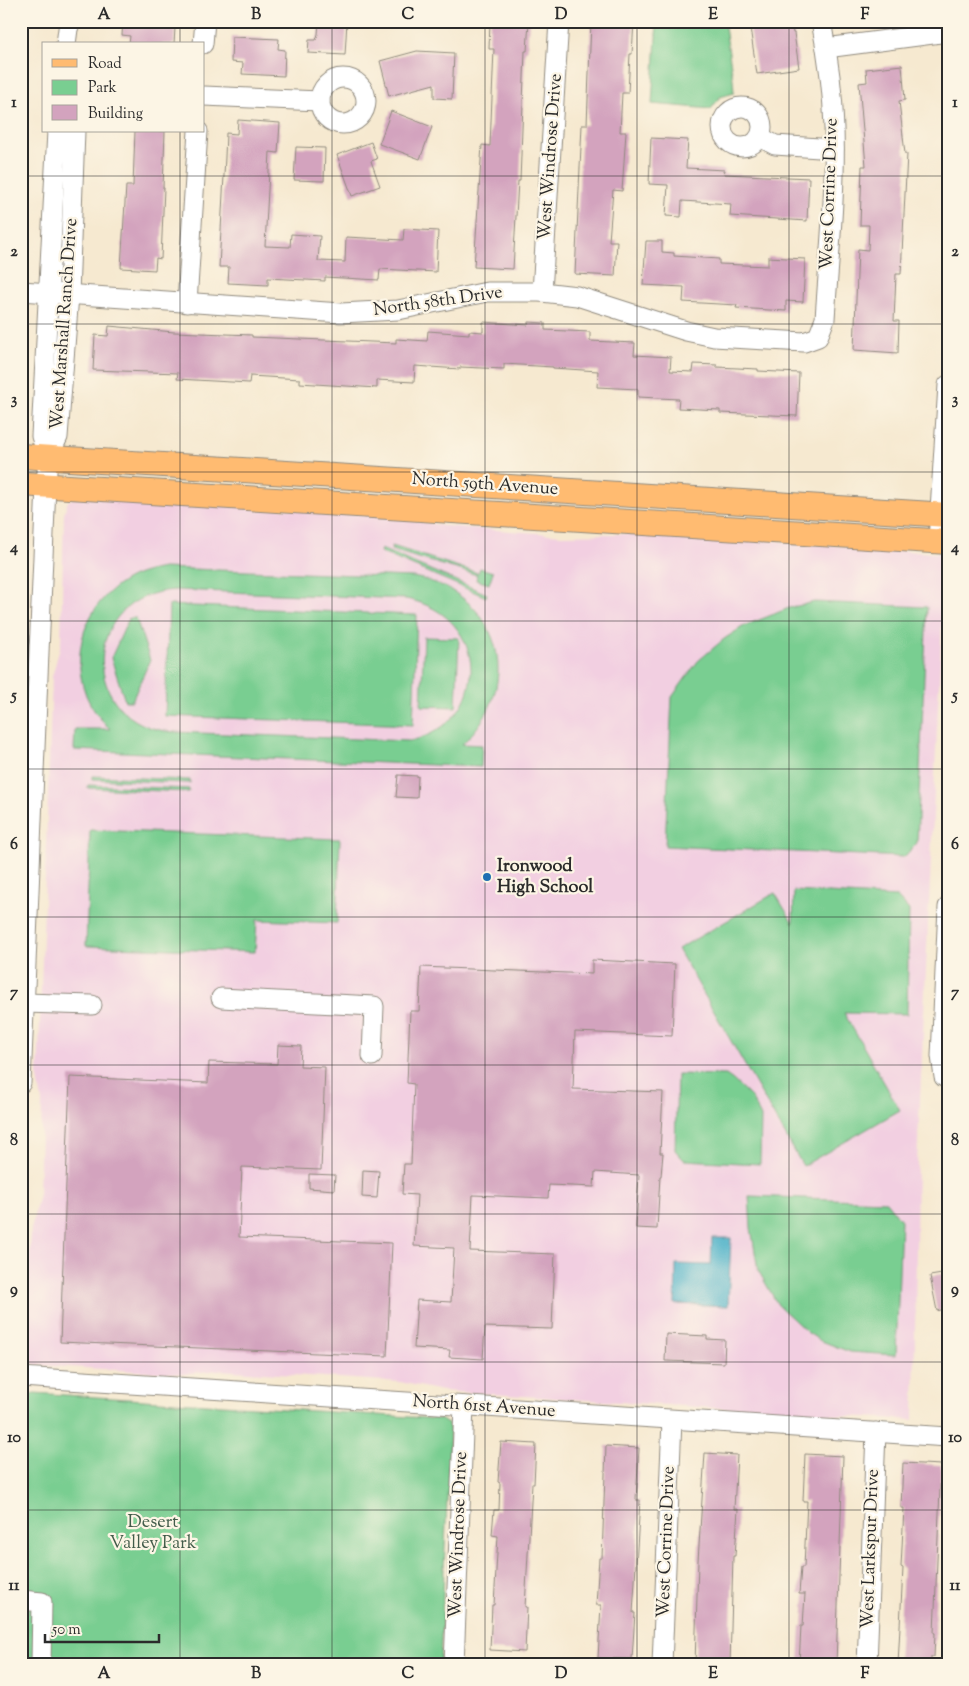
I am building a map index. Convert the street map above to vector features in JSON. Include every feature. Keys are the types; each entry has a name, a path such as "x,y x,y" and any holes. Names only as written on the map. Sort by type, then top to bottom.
{"main road":[{"name":"North 59th Avenue","path":"21,456 944,515"},
{"name":"North 59th Avenue","path":"21,484 943,541"},
{"path":"522,516 530,507 542,500 570,491"}],"street":[{"path":"66,42 71,21"},
{"path":"78,21 78,42"},
{"path":"203,42 205,21"},
{"name":"West Windrose Drive","path":"542,292 559,21"},
{"name":"West Corrine Drive","path":"818,337 825,319 834,173 834,127 826,48 821,21"},
{"path":"826,48 948,32"},
{"path":"205,96 320,101"},
{"name":"West Marshall Ranch Drive","path":"48,458 40,436 57,132"},
{"name":"West Marshall Ranch Drive","path":"48,458 58,437 68,295 75,132"},
{"path":"187,303 198,132"},
{"path":"760,137 776,145 834,149"},
{"name":"North 58th Drive","path":"21,291 340,313 398,310 488,292 542,292 577,296 686,331 714,337 804,342 818,337"},
{"path":"943,541 948,384"},
{"path":"21,1083 25,884 48,458"},
{"path":"946,1078 941,1056 948,907"},
{"path":"221,998 374,1006 372,1056"},
{"path":"24,1003 92,1005"},
{"name":"North 61st Avenue","path":"21,1377 672,1420 948,1436"},
{"name":"West Windrose Drive","path":"454,1665 464,1406"},
{"name":"West Corrine Drive","path":"662,1665 672,1420"},
{"name":"West Larkspur Drive","path":"867,1665 876,1432"},
{"path":"21,1600 42,1602 40,1665"}],"shaded area":[{"name":"Ironwood High School","path":"77,496 390,515 444,526 562,535 672,533 945,554 917,1165 914,1420 442,1391 400,1382 218,1370 185,1374 35,1365 27,1360 25,1353 31,1230 39,1194 42,1102 38,1077 52,677 61,643 64,513 68,501"}],"green space":[{"path":"657,21 724,21 734,93 720,97 711,109 652,104"},
{"path":"392,546 478,573 480,568 493,572 489,584 476,580 477,575 391,550"},
{"path":"381,549 487,594 486,597 380,552"},
{"path":"163,568 413,577 443,586 466,601 484,621 494,644 498,669 494,695 482,720 462,744 482,745 481,767 74,750 75,729 110,729 90,704 81,679 81,647 90,617 110,592 123,582 137,575","holes":["175,590 406,599 434,609 454,625 467,646 471,669 468,692 456,713 437,730 410,741 173,732 142,724 119,707 106,685 102,660 107,635 121,613 144,597"]},
{"path":"814,602 927,607 917,843 904,857 665,846 672,697 698,661 724,639 744,626 789,608"},
{"path":"169,605 417,615 413,725 165,716"},
{"path":"129,618 136,618 150,660 132,701 125,701 111,658"},
{"path":"424,637 459,638 456,707 421,706"},
{"path":"92,776 190,780 190,783 92,779"},
{"path":"88,785 189,789 189,792 88,788"},
{"path":"90,830 340,839 337,923 257,920 255,952 86,946"},
{"path":"794,891 897,897 909,910 907,1014 844,1013 900,1110 803,1166 678,949 775,893 793,923"},
{"path":"677,1074 726,1075 751,1097 761,1117 760,1164 684,1160 675,1150"},
{"path":"749,1196 886,1201 901,1220 896,1355 850,1352 819,1340 807,1332 778,1305 758,1270 751,1228"},
{"name":"Desert Valley Park","path":"34,1393 440,1419 448,1424 450,1430 440,1665 21,1665 22,1406 26,1398"}],"water":[{"path":"712,1238 731,1238 728,1306 675,1304 676,1264 711,1265"}],"building":[{"path":"123,21 165,21 165,28 175,28 174,42 129,42 130,36 122,35"},
{"path":"319,21 347,21 345,55 308,53 309,40 316,40"},
{"path":"490,21 529,21 527,51 525,51 520,181 518,181 513,269 474,267 482,145 490,146 494,49 489,49"},
{"path":"591,21 634,21 628,93 622,93 620,132 626,132 622,191 613,190 609,241 617,241 615,276 575,274 582,125 587,125"},
{"path":"749,21 791,21 799,68 757,74"},
{"path":"232,37 279,39 278,49 285,50 284,76 242,74 243,63 231,62"},
{"path":"417,51 454,53 452,99 434,98 434,84 389,96 380,61"},
{"path":"902,65 905,100 899,101 905,154 907,154 901,274 896,274 894,321 899,321 898,353 854,350 858,249 868,250 869,225 860,225 862,166 866,166 859,83 867,82 866,69"},
{"path":"391,111 432,127 420,159 379,144"},
{"path":"238,120 280,123 278,153 270,152 265,246 290,247 291,234 320,236 318,261 345,262 346,237 403,240 404,229 438,231 436,272 380,269 379,280 325,277 325,281 268,278 268,285 228,283 229,267 219,267 226,133 237,134"},
{"path":"135,132 165,132 161,259 156,258 155,270 121,268 126,186 133,186"},
{"path":"651,138 688,140 686,168 725,170 724,174 809,178 807,221 730,216 731,204 682,201 681,217 666,216 668,185 649,184"},
{"path":"371,142 377,159 371,161 380,186 352,196 337,155"},
{"path":"296,147 325,148 324,181 294,180"},
{"path":"646,241 662,241 662,252 674,253 674,256 719,259 719,264 768,266 768,257 805,259 803,302 786,301 786,311 736,308 737,305 683,302 684,287 643,285"},
{"path":"483,322 528,325 528,322 545,323 545,330 590,332 590,341 635,343 634,355 671,357 670,371 693,372 694,364 758,369 758,371 799,373 797,416 720,413 720,410 678,408 679,399 638,397 638,389 597,387 598,371 553,367 504,364 504,369 460,367 460,369 415,366 414,382 377,380 377,388 300,383 300,379 250,376 249,383 177,379 178,373 93,370 95,335 108,336 109,326 174,332 252,335 252,337 396,343 396,339 427,341 428,331 469,334 469,331 483,332"},
{"path":"398,775 418,776 417,798 396,797"},
{"path":"592,960 675,964 672,1036 575,1032 573,1089 663,1092 660,1153 663,1153 657,1229 636,1228 639,1175 595,1172 594,1187 549,1185 548,1198 473,1195 470,1251 555,1254 552,1329 485,1327 483,1359 449,1357 450,1350 414,1348 417,1300 451,1302 454,1248 414,1246 417,1195 402,1194 404,1164 411,1164 414,1084 407,1083 410,1011 419,1011 421,967 592,974"},
{"path":"278,1045 301,1046 300,1066 325,1067 321,1170 242,1167 239,1237 392,1243 387,1356 60,1342 70,1077 208,1083 209,1062 277,1064"},
{"path":"363,1170 379,1171 377,1198 362,1197"},
{"path":"309,1174 335,1175 334,1190 309,1188"},
{"path":"948,1273 948,1308 937,1311 930,1276"},
{"path":"666,1334 707,1336 707,1339 725,1340 724,1363 665,1361"},
{"path":"501,1442 536,1444 525,1607 527,1607 525,1652 490,1650 498,1536 492,1535 494,1510 499,1510 500,1483 498,1482"},
{"path":"606,1446 639,1448 636,1500 640,1500 632,1659 598,1658 601,1605 596,1605 599,1558 602,1558"},
{"path":"705,1453 737,1455 734,1509 738,1509 735,1556 733,1556 730,1665 695,1665 698,1561"},
{"path":"805,1454 843,1456 836,1665 799,1665 805,1594 799,1594 801,1567 804,1567 807,1501 803,1501"},
{"path":"903,1463 941,1465 934,1657 931,1657 931,1665 898,1665 903,1568 901,1567 904,1508 901,1508"}],"place":[{"name":"Ironwood High School","path":"487,877"}]}
